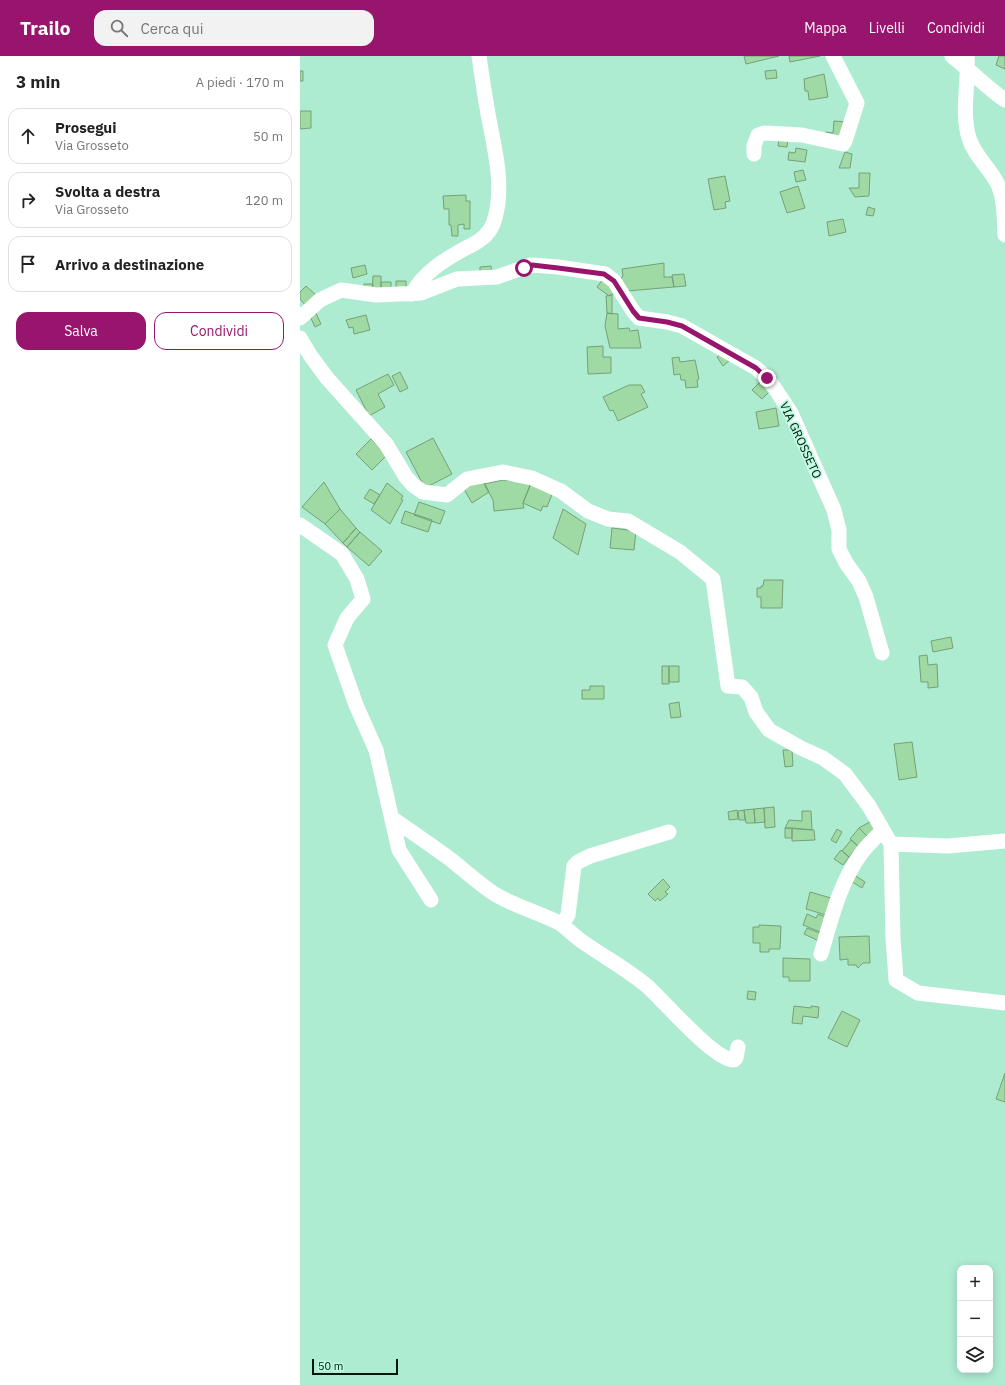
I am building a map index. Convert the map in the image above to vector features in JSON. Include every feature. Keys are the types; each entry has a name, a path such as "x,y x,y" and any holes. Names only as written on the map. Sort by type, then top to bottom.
{"street":[{"path":"412,294 417,284 431,270 485,236 495,219 498,193 498,168 479,56"},
{"path":"754,154 754,146 758,135 764,132 802,135 843,144 857,103 833,56"},
{"path":"952,56 968,62 990,89 1005,100"},
{"path":"968,62 965,119 969,138 974,150 997,182 1002,196 1005,235"},
{"name":"VIA GROSSETO","path":"300,318 320,300 340,290 376,295 421,293 457,279 497,277 532,265 604,274 614,281 639,318 682,326 756,368 767,378 776,390 791,413 801,433 834,510 839,530 839,549 846,563 859,580 864,591 882,652"},
{"path":"300,338 310,355 327,378 386,444 412,484 423,492 447,495 467,479 503,472 532,478 561,491 588,512 608,519 628,521 680,552 714,579 728,686 742,687 751,697 756,712 769,730 801,748 823,758 845,774 869,806 891,844 893,938 896,980 918,993 1005,1003"},
{"path":"300,524 342,554 357,579 363,599 347,618 335,645 356,705 376,750 399,850 431,900"},
{"path":"393,819 435,848 493,893 539,913 562,925 575,936 622,966 648,987 668,1009 710,1048 726,1059 734,1060 736,1058 738,1047"},
{"path":"820,954 836,900 849,873 861,854 883,830"},
{"path":"562,925 568,915 574,866 578,862 590,856 669,832"},
{"path":"891,844 948,846 1005,841"}],"building":[{"path":"744,56 779,56 746,64"},
{"path":"789,56 820,56 790,62"},
{"path":"999,56 1005,56 1005,69 996,65"},
{"path":"776,70 777,78 766,79 765,71"},
{"path":"300,71 303,71 303,81 300,81"},
{"path":"824,74 828,97 809,100 808,91 805,91 804,79"},
{"path":"300,111 311,111 311,128 300,129"},
{"path":"834,121 847,122 843,139 826,137 826,132 833,133"},
{"path":"779,138 788,139 787,147 778,146"},
{"path":"796,148 807,150 805,162 788,160 789,152 795,153"},
{"path":"845,152 852,154 850,168 839,168"},
{"path":"803,170 806,180 796,182 794,172"},
{"path":"859,173 870,173 869,196 855,197 849,188 859,188"},
{"path":"725,176 730,201 725,202 726,208 714,210 708,179"},
{"path":"798,186 805,208 787,213 780,192"},
{"path":"466,195 466,201 470,201 470,229 464,229 464,224 458,225 458,236 452,236 451,225 449,225 449,209 444,209 443,196"},
{"path":"868,207 875,209 873,216 866,215"},
{"path":"843,219 846,232 829,236 827,222"},
{"path":"664,263 664,277 672,277 674,287 627,291 618,282 623,276 622,269"},
{"path":"365,265 367,274 353,278 351,268"},
{"path":"491,266 492,276 480,276 480,267"},
{"path":"684,274 686,286 674,287 672,275"},
{"path":"373,276 381,276 381,294 372,292"},
{"path":"603,279 615,293 609,296 597,287"},
{"path":"396,281 406,281 406,292 396,292"},
{"path":"381,282 391,282 391,293 381,294"},
{"path":"364,284 373,284 372,292 363,291"},
{"path":"306,286 317,296 307,307 300,299 300,292"},
{"path":"612,295 612,314 607,313 606,296"},
{"path":"315,311 321,324 315,327 309,314"},
{"path":"607,313 618,314 618,329 629,328 630,331 638,330 641,348 610,348 605,326"},
{"path":"366,315 370,330 354,334 353,327 349,328 346,320"},
{"path":"603,346 603,357 611,357 611,373 588,374 587,347"},
{"path":"724,352 730,360 723,366 717,357"},
{"path":"679,357 680,362 695,360 699,379 697,380 698,387 686,388 685,380 681,380 680,374 674,375 672,358"},
{"path":"400,372 408,388 400,392 392,376"},
{"path":"388,374 394,385 378,394 385,407 369,416 356,390"},
{"path":"762,380 772,389 762,399 752,390"},
{"path":"629,385 641,385 645,392 641,394 648,407 618,421 613,410 610,411 603,397"},
{"path":"776,408 779,426 759,429 756,412"},
{"path":"433,438 452,474 425,488 406,452"},
{"path":"371,439 387,455 372,470 356,454"},
{"path":"482,478 489,492 472,503 464,489"},
{"path":"503,480 531,483 523,503 524,508 494,511 493,500 484,484"},
{"path":"324,482 340,509 325,524 302,507"},
{"path":"387,483 403,496 401,499 403,500 390,524 371,510"},
{"path":"531,483 553,492 547,507 543,506 541,511 523,503"},
{"path":"370,489 380,495 374,504 364,498"},
{"path":"419,502 445,511 440,524 414,515"},
{"path":"340,509 356,528 343,543 325,524"},
{"path":"563,509 586,524 578,555 553,538"},
{"path":"405,511 432,520 428,532 401,523"},
{"path":"356,528 360,532 347,547 343,543"},
{"path":"612,528 636,531 634,550 610,548"},
{"path":"360,532 382,551 369,566 347,547"},
{"path":"764,580 783,580 782,608 761,608 761,597 757,597 757,588 761,588 761,586 763,586"},
{"path":"951,637 953,648 933,652 931,641"},
{"path":"927,655 928,665 937,664 938,687 928,688 928,682 921,682 919,656"},
{"path":"662,666 669,666 669,684 662,684"},
{"path":"669,666 679,666 679,682 669,682"},
{"path":"590,686 604,686 604,699 582,699 582,690 590,690"},
{"path":"679,702 681,717 671,718 669,704"},
{"path":"912,742 917,777 899,780 894,744"},
{"path":"783,750 792,750 793,766 785,767"},
{"path":"774,807 775,827 765,828 764,808"},
{"path":"764,808 765,822 755,823 754,809"},
{"path":"754,809 755,823 746,823 744,810"},
{"path":"737,810 738,819 729,820 728,812"},
{"path":"744,810 745,820 739,820 738,811"},
{"path":"802,811 811,811 812,830 785,828 789,820 802,821"},
{"path":"873,820 877,828 867,836 859,828"},
{"path":"785,828 792,828 792,838 785,838"},
{"path":"792,828 814,830 815,840 792,841"},
{"path":"859,828 867,836 858,846 850,839"},
{"path":"837,829 842,832 836,843 831,840"},
{"path":"851,840 858,846 849,857 842,851"},
{"path":"841,850 849,857 843,865 834,859"},
{"path":"853,874 865,882 862,888 849,880"},
{"path":"663,879 670,887 665,892 668,894 660,901 658,898 655,901 648,894"},
{"path":"810,892 831,898 826,915 806,909"},
{"path":"807,914 816,918 818,914 826,917 820,932 803,925"},
{"path":"759,925 781,926 780,949 769,949 769,952 760,952 760,943 753,943 753,927 759,927"},
{"path":"807,928 822,934 819,941 804,934"},
{"path":"869,936 870,963 863,963 858,968 856,965 848,965 848,959 840,960 839,937"},
{"path":"783,958 810,959 810,981 789,981 789,977 783,977"},
{"path":"748,991 756,992 755,1000 747,999"},
{"path":"794,1006 811,1008 811,1006 819,1007 818,1018 803,1016 802,1024 792,1023"},
{"path":"842,1011 860,1020 847,1047 828,1038"},
{"path":"1005,1073 1005,1102 996,1099"}],"route":[{"path":"524,268 532,265 604,274 614,281 639,318 682,326 756,368 767,378"}]}
